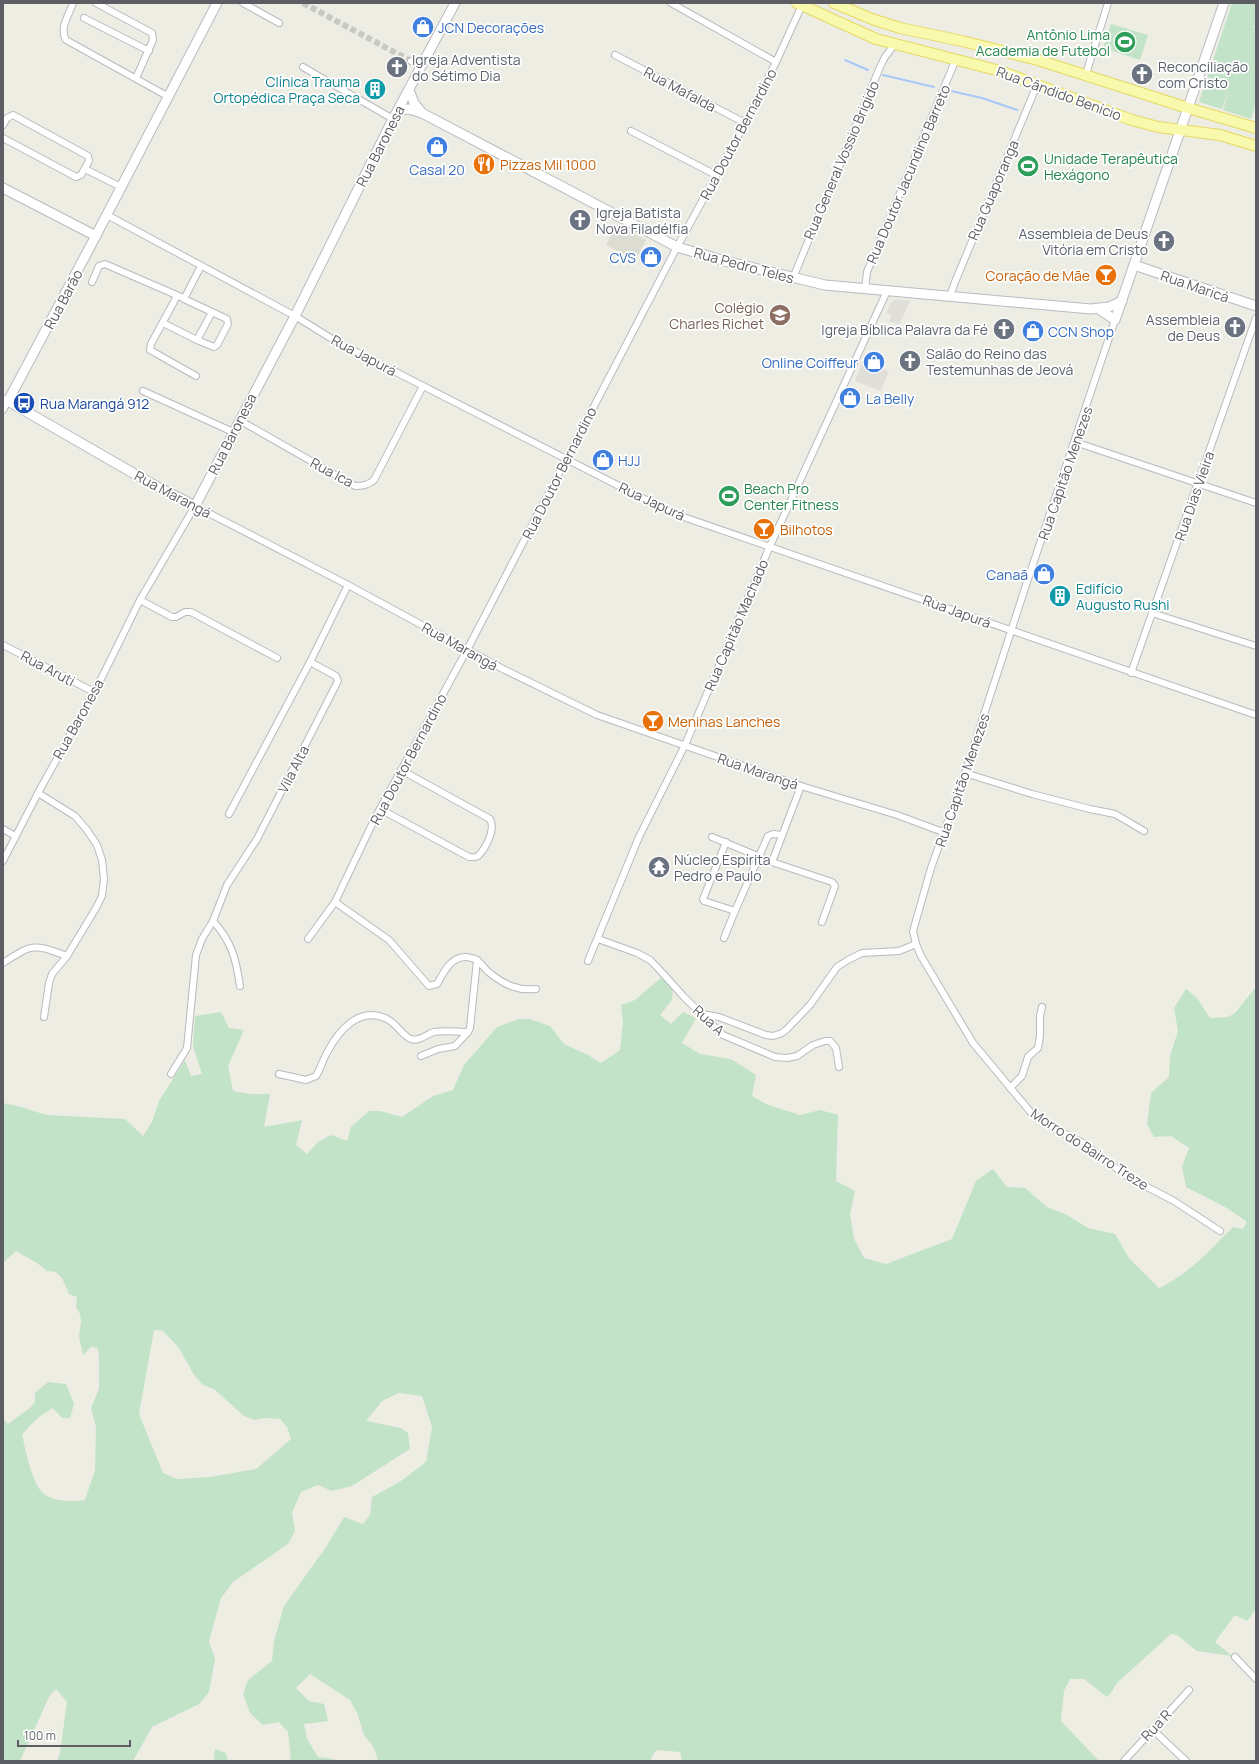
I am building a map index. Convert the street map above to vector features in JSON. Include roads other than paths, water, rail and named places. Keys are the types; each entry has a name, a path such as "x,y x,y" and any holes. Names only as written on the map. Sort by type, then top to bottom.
{"main road":[{"name":"Rua Cândido Benício","path":"834,3 872,19 900,28 962,41 1038,60 1256,128"},
{"name":"Rua Cândido Benício","path":"801,4 854,30 894,45 1000,71 1138,122 1158,127 1220,135 1256,146"}],"street":[{"path":"73,3 64,27 64,36 66,40 169,97"},
{"path":"96,3 152,33 153,40 136,78"},
{"name":"Rua Barão","path":"3,410 5,400 96,236 217,3"},
{"path":"243,3 279,23"},
{"name":"Rua Baronesa","path":"3,861 38,793 94,692 140,600 195,506 295,316 393,119 455,3"},
{"path":"671,3 776,62"},
{"path":"1086,74 1108,3"},
{"name":"Rua Capitão Menezes","path":"916,944 913,931 943,832 966,773 1115,320 1224,3"},
{"name":"Rua Doutor Bernardino","path":"308,939 335,902 380,809 467,650 676,247 698,210 745,123 776,62 801,4"},
{"path":"84,18 149,51"},
{"name":"Rua General Vossio Brigido","path":"793,278 880,67 894,45"},
{"name":"Rua Mafalda","path":"615,55 745,123"},
{"name":"Rua Doutor Jacundino Barreto","path":"865,289 867,272 956,59"},
{"path":"411,61 422,66"},
{"path":"303,68 393,119"},
{"name":"Rua Guaporanga","path":"950,296 1037,85"},
{"name":"Rua Pedro Teles","path":"409,90 414,103 422,113"},
{"name":"Rua Pedro Teles","path":"398,110 409,109 422,113 676,247 725,261 825,285 1099,309 1122,301"},
{"path":"3,125 7,118 13,115 88,156 90,161 80,176 76,177 3,138"},
{"path":"630,131 716,175"},
{"path":"85,169 121,187"},
{"path":"3,188 96,236"},
{"name":"Rua Japurá","path":"107,215 295,316 337,342 666,510 976,618 1012,632 1256,715"},
{"path":"92,282 99,266 105,264 184,299 227,319 228,321 217,346 214,347 162,323"},
{"name":"Rua Maricá","path":"1134,265 1256,306"},
{"path":"184,299 201,266"},
{"name":"Rua Capitão Machado","path":"588,961 639,837 685,745 770,546 887,291"},
{"path":"177,296 151,344 151,352 196,376"},
{"name":"Rua Pedro Teles","path":"1099,309 1115,320"},
{"path":"197,340 212,312"},
{"name":"Rua Dias Vieira","path":"1131,673 1256,318"},
{"name":"Rua Ica","path":"239,420 355,486 363,486 374,480 423,386"},
{"path":"143,391 233,432"},
{"name":"Rua Marangá","path":"5,400 152,484 348,585 503,669 597,715 801,786 943,832"},
{"path":"1075,442 1256,503"},
{"path":"229,814 310,662 348,585"},
{"path":"140,600 176,618 185,612 191,612 277,658"},
{"path":"1152,613 1256,646"},
{"name":"Rua Aruti","path":"3,645 94,692"},
{"name":"Vila Alta","path":"171,1074 188,1048 196,955 202,939 213,921 227,885 257,839 338,681 336,676 310,662"},
{"path":"380,809 469,857 476,857 479,855 486,844 492,828 490,819 401,770"},
{"path":"966,773 1032,794 1090,810 1115,814 1144,831"},
{"path":"772,862 801,786"},
{"path":"38,793 74,816 87,830 97,845 102,860 104,879 102,896 67,956 58,965 49,983 44,1017"},
{"path":"3,829 15,836"},
{"path":"724,938 768,836 772,834 782,835"},
{"path":"712,837 759,857 834,884 822,922"},
{"path":"726,842 703,899 704,901 735,911"},
{"path":"335,902 389,940 429,986 436,984 447,967 457,958 469,957 477,960 490,974 508,986 518,989 536,990"},
{"path":"213,921 222,931 233,950 240,986"},
{"name":"Rua A","path":"598,939 637,953 650,960 684,997 723,1035 776,1057 787,1058 797,1056 813,1045 825,1041 830,1042 836,1048 839,1067"},
{"path":"702,1014 719,1017 766,1035 773,1036 782,1033 810,1005 837,967 862,954 899,951 916,944"},
{"name":"Morro do Bairro Treze","path":"916,944 921,956 973,1043 1033,1115 1043,1122 1083,1143 1128,1177 1174,1201 1220,1231"},
{"path":"3,963 19,953 35,946 67,956"},
{"path":"421,1056 438,1049 455,1046 468,1032 470,1028 477,960"},
{"path":"1010,1088 1022,1076 1028,1057 1038,1048 1042,1007"},
{"path":"279,1074 306,1080 316,1076 339,1034 353,1020 364,1016 376,1015 386,1018 396,1024 412,1040 416,1040 436,1032 468,1032"},
{"path":"1235,1657 1256,1679"},
{"name":"Rua R","path":"1124,1761 1189,1690"},
{"path":"1152,1729 1186,1761"}],"waterway":[{"path":"845,60 868,70"},
{"path":"883,75 934,87"},
{"path":"951,91 982,98 1017,110"}],"tunnel":[{"path":"303,3 411,61"}],"place":[{"name":"JCN Decorações","path":"423,27"},
{"name":"Antônio Lima Academia de Futebol","path":"1125,42"},
{"name":"Igreja Adventista do Sétimo Dia","path":"397,67"},
{"name":"Reconciliação com Cristo","path":"1142,74"},
{"name":"Clínica Trauma Ortopédica Praça Seca","path":"375,89"},
{"name":"Casal 20","path":"437,147"},
{"name":"Pizzas Mil 1000","path":"484,164"},
{"name":"Unidade Terapêutica Hexágono","path":"1028,166"},
{"name":"Igreja Batista Nova Filadélfia","path":"580,220"},
{"name":"Assembleia de Deus Vitória em Cristo","path":"1164,241"},
{"name":"CVS","path":"651,257"},
{"name":"Coração de Mãe","path":"1106,275"},
{"name":"Colégio Charles Richet","path":"780,315"},
{"name":"Assembleia de Deus","path":"1235,327"},
{"name":"Igreja Bíblica Palavra da Fé","path":"1004,329"},
{"name":"CCN Shop","path":"1033,331"},
{"name":"Salão do Reino das Testemunhas de Jeová","path":"910,361"},
{"name":"Online Coiffeur","path":"874,362"},
{"name":"La Belly","path":"850,398"},
{"name":"Rua Marangá 912","path":"24,403"},
{"name":"HJJ","path":"603,460"},
{"name":"Beach Pro Center Fitness","path":"729,496"},
{"name":"Bilhotos","path":"764,529"},
{"name":"Canaã","path":"1044,574"},
{"name":"Edifício Augusto Rushi","path":"1060,596"},
{"name":"Meninas Lanches","path":"653,721"},
{"name":"Núcleo Espírita Pedro e Paulo","path":"659,867"}]}
